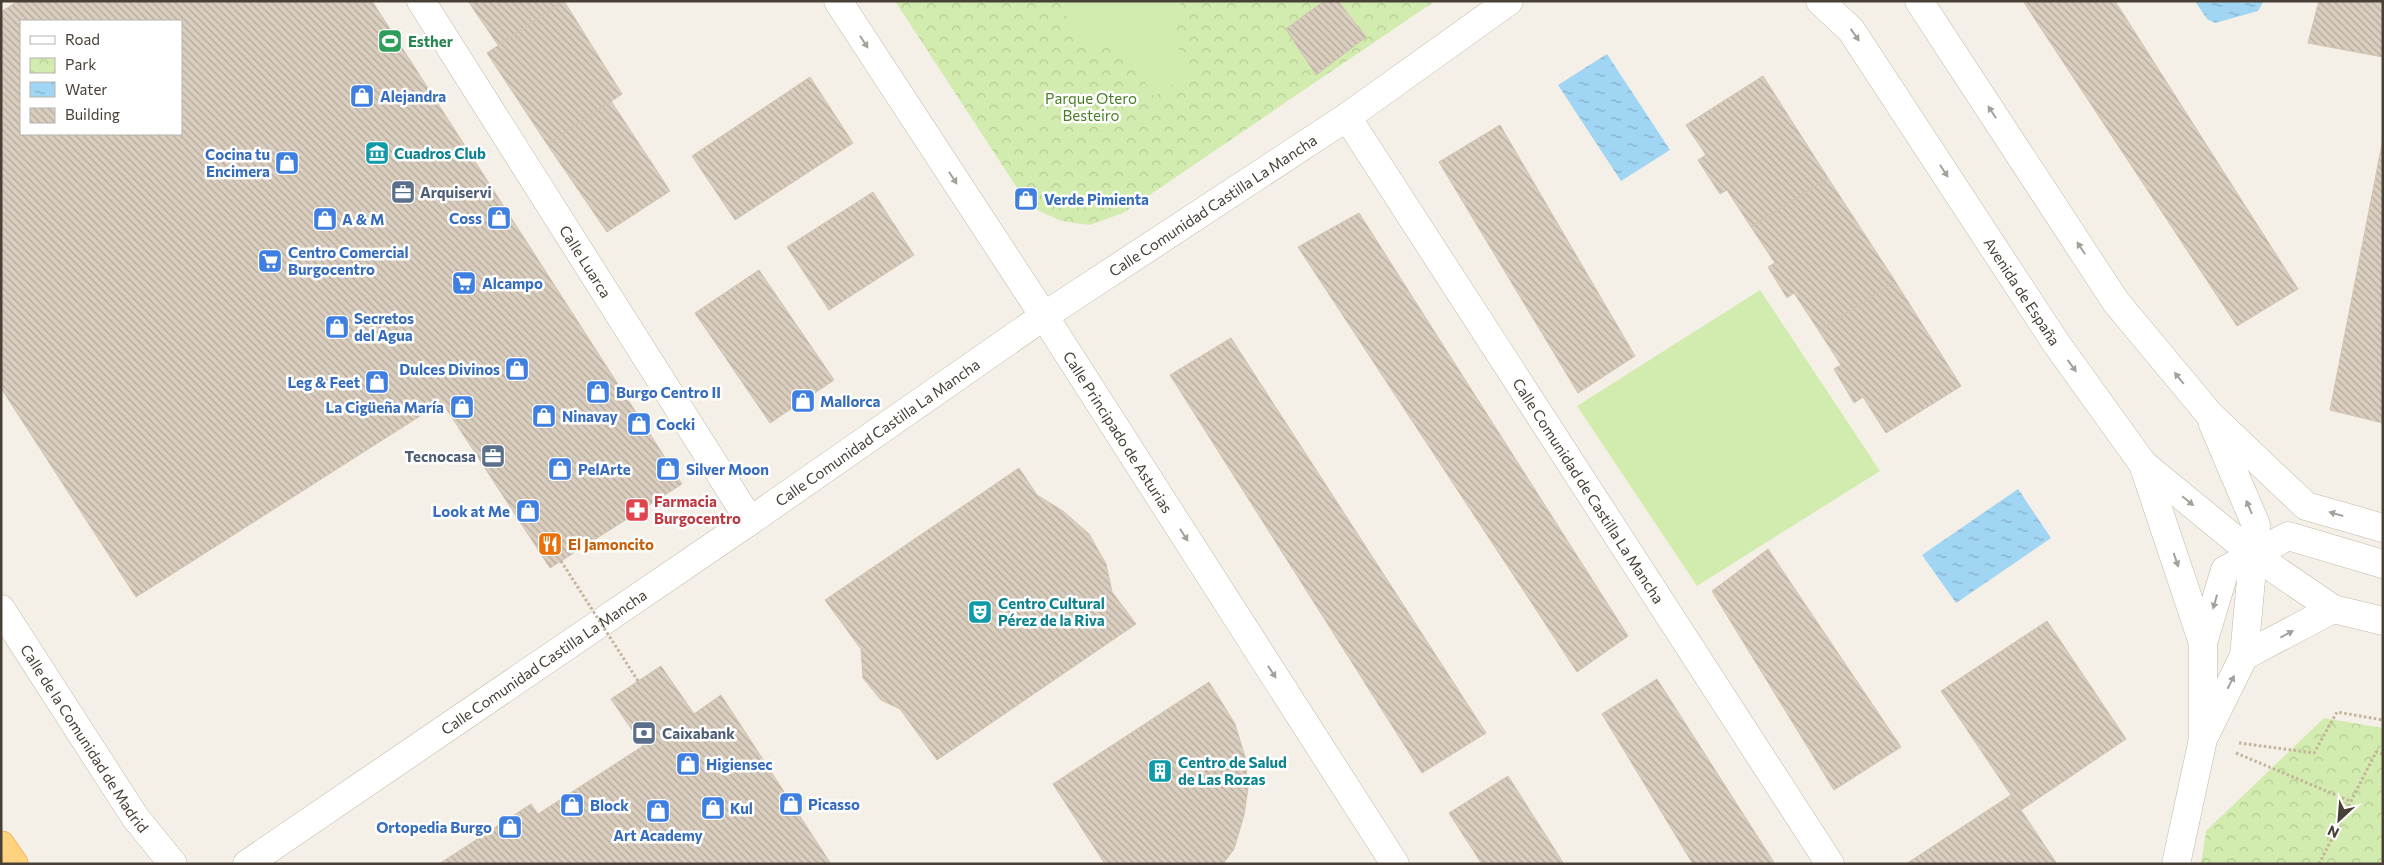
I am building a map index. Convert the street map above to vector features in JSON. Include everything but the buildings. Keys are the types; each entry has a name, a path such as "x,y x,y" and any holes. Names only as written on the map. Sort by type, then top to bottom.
{"highway":[{"path":"1,844 14,864"}],"street":[{"name":"Calle Luarca","path":"421,1 750,521"},
{"name":"Calle Principado de Asturias","path":"838,1 1044,316 1394,863"},
{"name":"Calle Comunidad Castilla La Mancha","path":"247,864 750,521 1044,316 1347,117 1508,1"},
{"name":"Avenida de España","path":"1820,1 1851,30 2056,343 2143,464 2254,554 2333,609 2383,621"},
{"path":"1919,1 2116,302 2210,416 2306,506 2383,528"},
{"name":"Calle Comunidad de Castilla La Mancha","path":"1347,117 1830,864"},
{"path":"2203,739 2244,656 2256,524 2210,416"},
{"path":"2143,464 2204,643"},
{"path":"2176,864 2203,739 2204,643 2225,570 2288,536 2383,564"},
{"name":"Calle de la Comunidad de Madrid","path":"1,609 135,817 173,864"},
{"path":"2244,656 2333,609"}],"path":[{"path":"561,561 638,681"},
{"path":"2203,739 2350,801"},
{"path":"2319,864 2376,752 2383,754"}],"green space":[{"name":"Parque Otero Besteiro","path":"895,1 1435,1 1123,213 1090,225 1061,221 1029,206"},
{"path":"1060,1 1181,1 1174,44 1182,52 1187,76 1154,96 1139,73 1116,48 1084,43 1063,11"},
{"path":"1760,290 1880,471 1697,586 1577,406"},
{"path":"2324,718 2383,728 2383,864 2201,864 2206,831"}],"water":[{"path":"2195,1 2263,2 2258,11 2215,23 2207,19"},
{"path":"1607,54 1670,150 1621,181 1558,85"},
{"path":"2018,489 2051,538 1956,603 1922,555"}],"place":[{"name":"Esther","path":"390,41"},
{"name":"Alejandra","path":"362,96"},
{"name":"Cuadros Club","path":"377,153"},
{"name":"Cocina tu Encimera","path":"287,163"},
{"name":"Arquiservi","path":"403,192"},
{"name":"Verde Pimienta","path":"1026,199"},
{"name":"Coss","path":"499,218"},
{"name":"A & M","path":"325,219"},
{"name":"Centro Comercial Burgocentro","path":"270,261"},
{"name":"Alcampo","path":"464,283"},
{"name":"Secretos del Agua","path":"337,327"},
{"name":"Dulces Divinos","path":"517,369"},
{"name":"Leg & Feet","path":"377,382"},
{"name":"Burgo Centro II","path":"598,392"},
{"name":"Mallorca","path":"803,401"},
{"name":"La Cigüeña María","path":"462,407"},
{"name":"Ninavay","path":"544,416"},
{"name":"Cocki","path":"639,424"},
{"name":"Tecnocasa","path":"493,456"},
{"name":"PelArte","path":"560,469"},
{"name":"Silver Moon","path":"668,469"},
{"name":"Farmacia Burgocentro","path":"637,510"},
{"name":"Look at Me","path":"528,511"},
{"name":"El Jamoncito","path":"550,544"},
{"name":"Centro Cultural Pérez de la Riva","path":"980,612"},
{"name":"Caixabank","path":"644,733"},
{"name":"Higiensec","path":"688,764"},
{"name":"Centro de Salud de Las Rozas","path":"1160,771"},
{"name":"Picasso","path":"791,804"},
{"name":"Block","path":"572,805"},
{"name":"Kul","path":"713,808"},
{"name":"Art Academy","path":"658,811"},
{"name":"Ortopedia Burgo","path":"510,827"}]}
